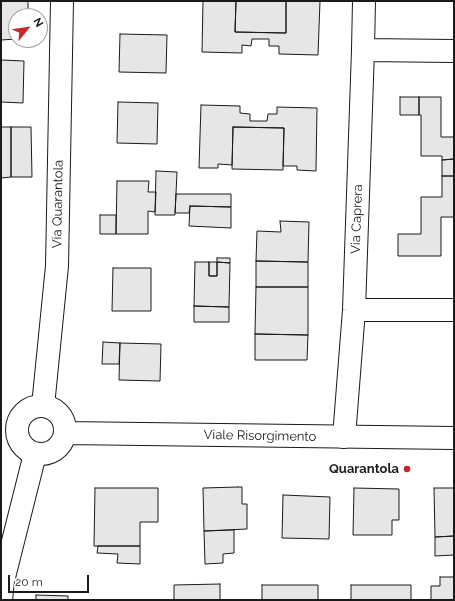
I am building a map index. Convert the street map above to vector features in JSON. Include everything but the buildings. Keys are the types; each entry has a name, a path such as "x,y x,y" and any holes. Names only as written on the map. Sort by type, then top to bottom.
{"street":[{"name":"Via Quarantola","path":"43,406 57,266 62,1"},
{"name":"Via Caprera","path":"344,437 354,310 364,1"},
{"path":"363,50 454,51"},
{"path":"354,310 454,310"},
{"path":"43,406 51,408 62,418 65,425 65,433 63,441 58,448 51,453 43,455 28,451 22,446 18,439 9,432 18,423 21,416 27,410 43,406"},
{"name":"Viale Risorgimento","path":"65,433 454,438"},
{"path":"1,600 3,581 35,454"}],"place":[{"name":"Quarantola","path":"407,469"}]}
